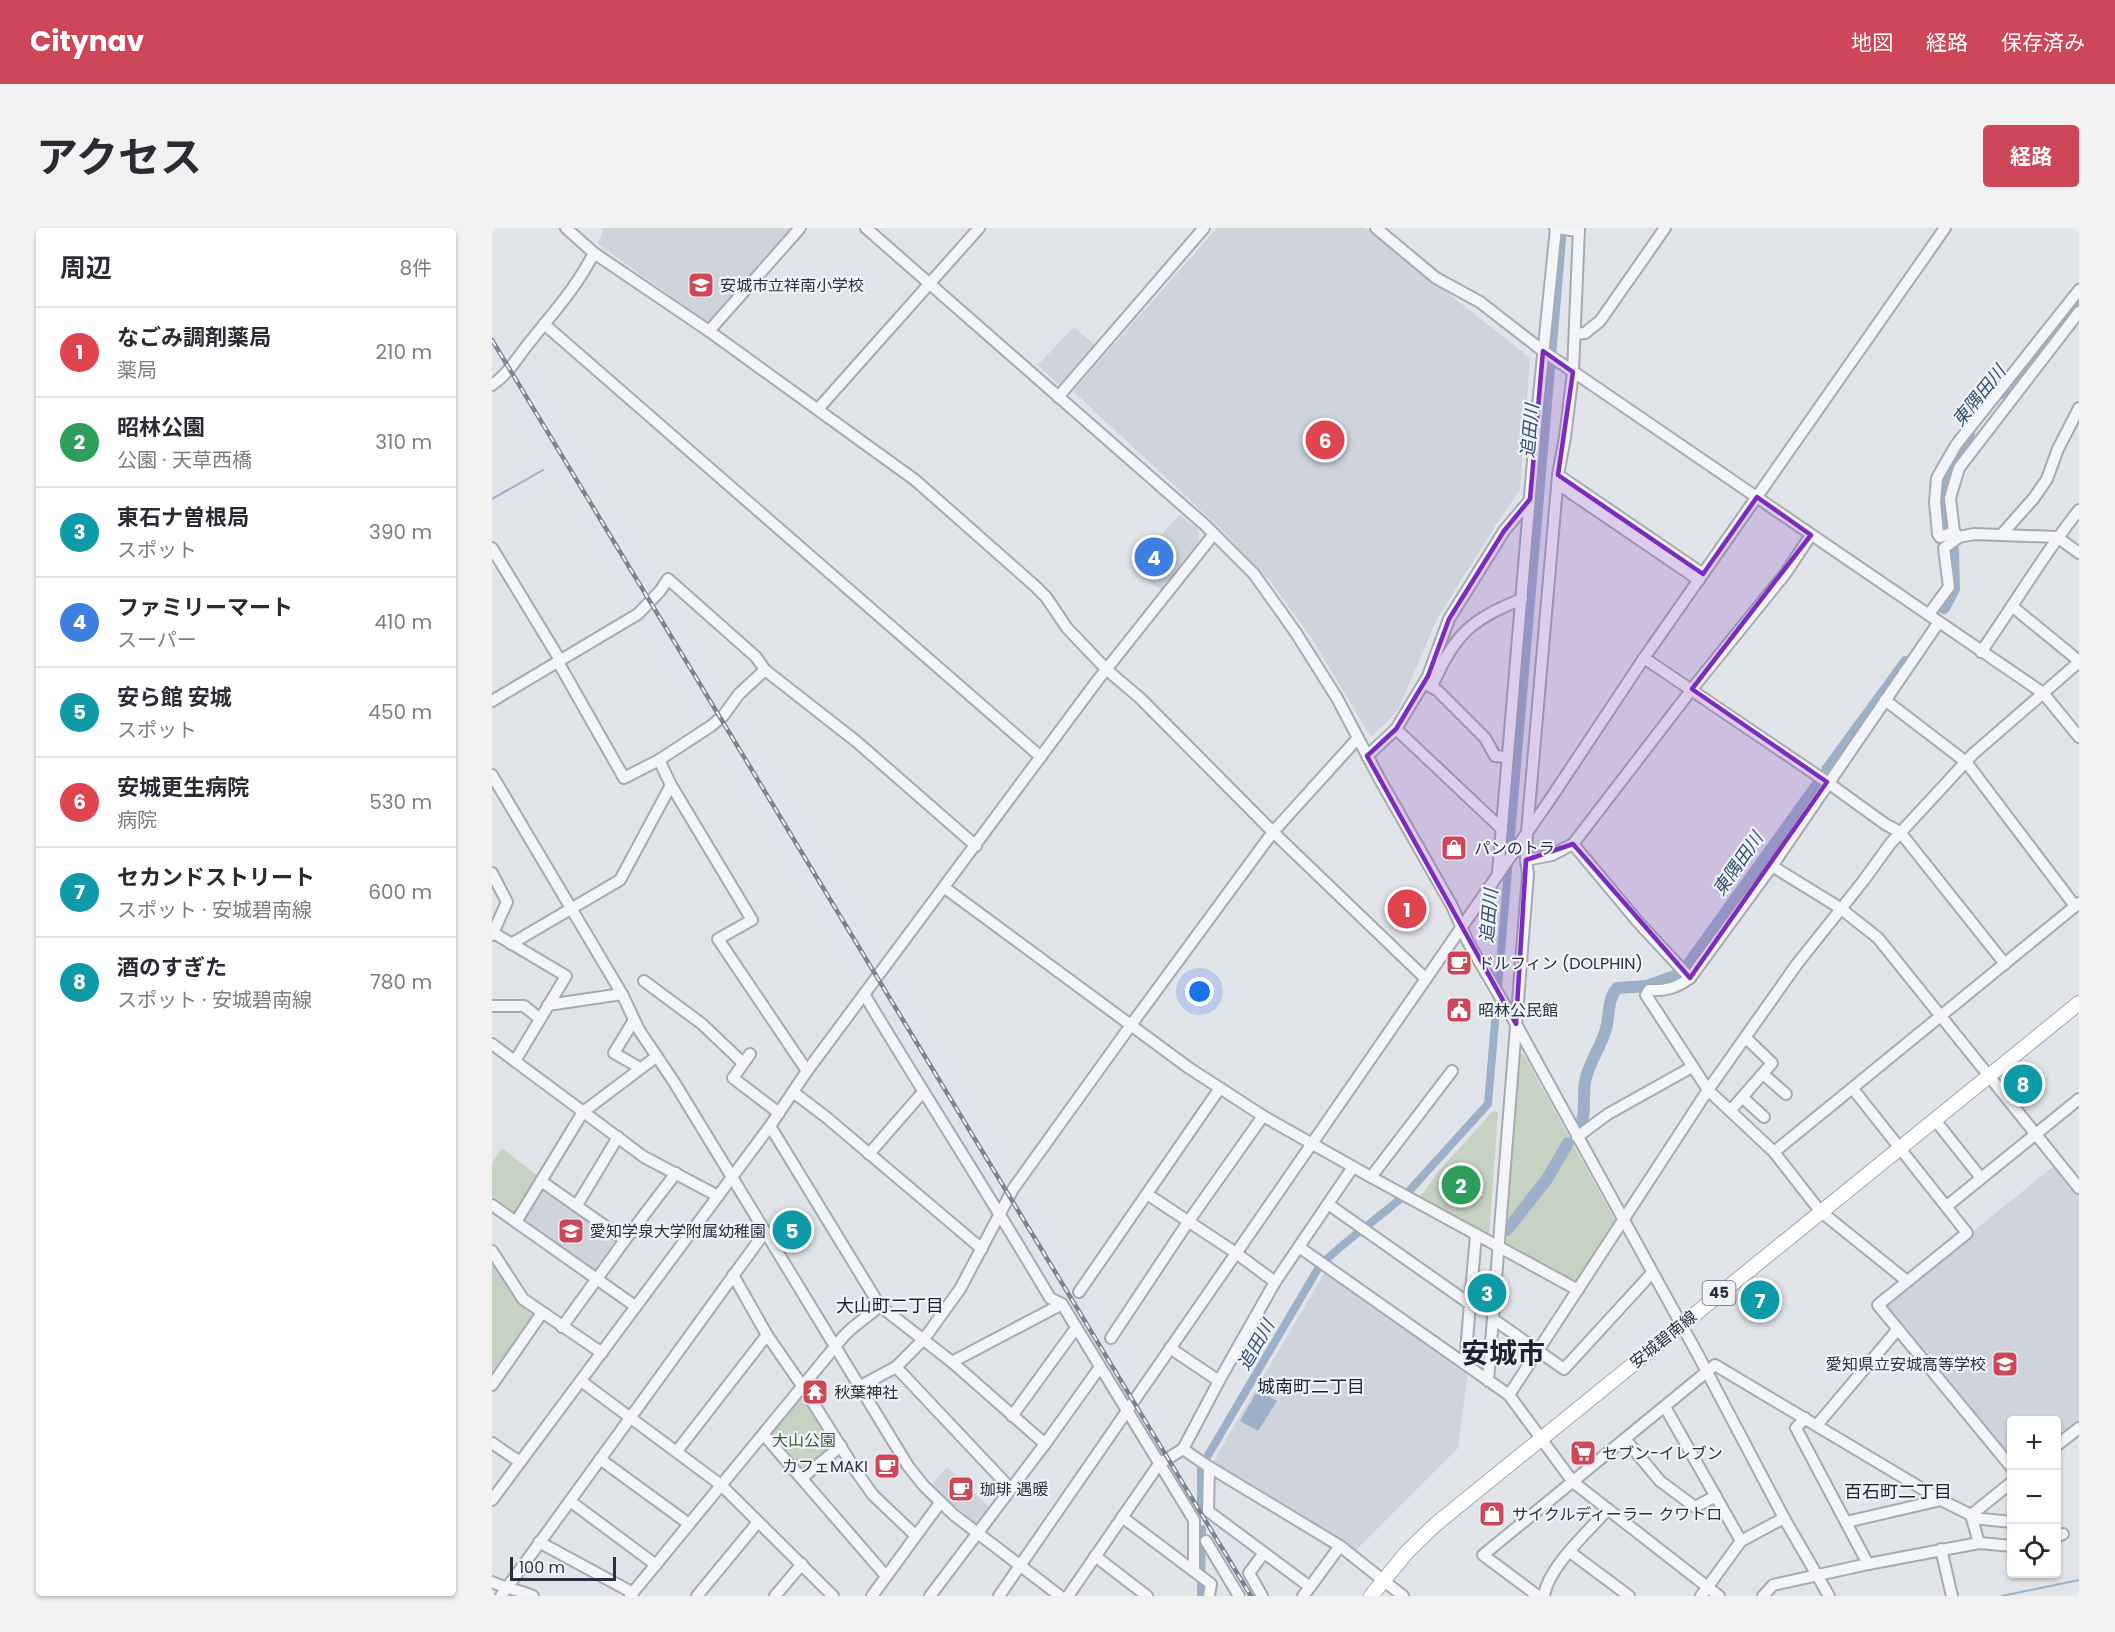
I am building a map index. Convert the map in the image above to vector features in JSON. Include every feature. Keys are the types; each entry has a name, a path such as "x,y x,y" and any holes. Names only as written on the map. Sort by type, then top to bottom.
{"main road":[{"name":"安城碧南線","path":"1371,1596 1382,1580 1436,1524 2079,1003"}],"street":[{"path":"566,228 594,253 708,331 915,480 1035,586 1046,597 1066,628 1107,670 1140,698 1273,832 1426,979"},
{"path":"708,331 800,228"},
{"path":"866,228 1214,534 1254,574 1296,633 1337,698 1784,1518 1829,1596"},
{"path":"818,409 979,228"},
{"path":"1058,397 1204,228"},
{"path":"1376,228 1436,278 1480,302 1545,353 2043,693 2079,737"},
{"path":"1576,334 1585,333 1600,321 1665,228"},
{"path":"999,1596 1462,928 1644,658 1945,228"},
{"path":"1488,1381 1528,874 1527,832 1558,479 1566,437 1573,372 1579,230 1558,229 1530,499 1498,873"},
{"path":"492,385 514,365 581,278 594,253"},
{"path":"2079,290 1956,445 1937,478 1935,502 1940,537 1974,534 2057,537 2079,553"},
{"path":"1957,535 1950,498 1959,468 2078,314"},
{"path":"544,324 1041,757"},
{"path":"2002,534 2034,498 2047,479 2058,449 2079,408"},
{"path":"1558,479 1701,577"},
{"path":"1427,685 1428,676 1449,619 1504,531 1530,499"},
{"path":"1981,652 2013,607 2057,537 2079,510"},
{"path":"492,1500 1041,757 1214,534"},
{"path":"1526,860 1552,855 1573,844 1692,689 1785,574 1811,535"},
{"path":"1929,615 1949,587 1944,548 1957,535"},
{"path":"492,548 559,661 624,778 659,760 723,716 739,694 765,670"},
{"path":"492,701 638,615 668,579 756,657 765,670 857,742 976,846"},
{"path":"1367,756 1396,729 1457,640 1473,623 1484,615 1522,599"},
{"path":"1509,1395 1708,1090 1797,964 1840,908 1900,832 1966,762 2079,662 2013,607"},
{"path":"1907,1281 1820,1211 1774,1152 1708,1090 1646,995 1649,990 1677,988 1690,978 1772,866 1827,782 1939,622"},
{"path":"1644,658 1885,824 1900,832 2005,964"},
{"path":"1427,685 1485,738 1495,756 1507,757"},
{"path":"1774,1152 2077,905 1966,762 1885,700"},
{"path":"1396,729 1502,829"},
{"path":"859,1387 896,1367 924,1339 960,1289 1013,1189 1026,1170 1273,832 1358,738"},
{"path":"659,760 752,921 718,939 807,1071"},
{"path":"492,775 622,994 656,1057 674,1082 908,1466 940,1503 1060,1596"},
{"path":"512,944 620,880 671,784"},
{"path":"1573,844 1638,922 1690,978"},
{"path":"1772,866 1840,908 1878,938 2079,1188"},
{"path":"492,873 507,902 492,933 566,976 515,1061"},
{"path":"945,888 1189,1068 1263,1116 1371,1178 1578,1290"},
{"path":"644,981 747,1059 733,1078 779,1113"},
{"path":"548,1005 622,994"},
{"path":"864,994 1050,1299 1062,1304 1194,1520 1202,1578 1209,1596"},
{"path":"492,1006 524,1006 540,1018"},
{"path":"634,1020 614,1053 640,1068"},
{"path":"1731,1110 1772,1063 1746,1038"},
{"path":"493,1047 644,1157 718,1196"},
{"path":"516,1222 583,1112 656,1057"},
{"path":"1577,1137 1608,1114 1692,1067"},
{"path":"1371,1178 1452,1071"},
{"path":"1763,1074 1786,1094"},
{"path":"1079,1292 1220,1088"},
{"path":"1853,1089 1967,1233 1878,1305 2007,1462"},
{"path":"793,1092 982,1249"},
{"path":"869,1154 922,1092"},
{"path":"1742,1097 1764,1117"},
{"path":"1947,1206 2079,1099"},
{"path":"1111,1338 1188,1222 1263,1116"},
{"path":"1935,1119 1981,1178"},
{"path":"770,1126 880,1306 952,1362 1045,1444"},
{"path":"577,1205 618,1137"},
{"path":"1068,1596 1159,1464 1183,1449 1275,1282 1353,1167"},
{"path":"562,1327 676,1173"},
{"path":"541,1181 625,1240"},
{"path":"1146,1194 1236,1253 1275,1282"},
{"path":"1328,1204 1470,1304"},
{"path":"492,1205 635,1306"},
{"path":"501,1596 765,1232"},
{"path":"1465,1364 1476,1234"},
{"path":"1299,1247 1509,1395 1573,1482 1704,1591 1719,1596"},
{"path":"492,1251 523,1299 602,1353"},
{"path":"1493,1319 1564,1369 1652,1273"},
{"path":"733,1275 767,1335 872,1493 915,1535"},
{"path":"952,1362 1062,1304"},
{"path":"539,1542 632,1594 851,1329 880,1306"},
{"path":"492,1385 542,1313"},
{"path":"1012,1416 1076,1328"},
{"path":"1817,1425 1898,1329"},
{"path":"677,1451 767,1335"},
{"path":"1170,1348 1219,1381"},
{"path":"1538,1596 1483,1555 1715,1365 1941,1500 1972,1516 2007,1521"},
{"path":"896,1367 1010,1488"},
{"path":"930,1596 1100,1367"},
{"path":"581,1381 721,1485 833,1596"},
{"path":"1665,1407 1741,1541"},
{"path":"1805,1418 1796,1428 1868,1564"},
{"path":"2061,1442 2079,1428"},
{"path":"764,1435 886,1576"},
{"path":"1625,1439 1660,1481 1695,1508 1716,1496"},
{"path":"492,1443 520,1462"},
{"path":"801,1478 841,1446"},
{"path":"1183,1449 1340,1546 1403,1596"},
{"path":"600,1459 689,1524"},
{"path":"1205,1464 1208,1511 1264,1553 1306,1592 1340,1546"},
{"path":"1972,1516 2007,1486"},
{"path":"1846,1522 1941,1500"},
{"path":"570,1501 656,1565"},
{"path":"872,1596 940,1503"},
{"path":"1544,1596 1545,1587 1552,1574 1608,1509"},
{"path":"1972,1516 1979,1543"},
{"path":"1122,1517 1202,1578 1225,1573"},
{"path":"1704,1591 1741,1541 1784,1518"},
{"path":"697,1596 758,1522"},
{"path":"1206,1541 1239,1596"},
{"path":"1763,1596 1773,1585 1868,1564 1979,1543 2007,1546"},
{"path":"1941,1549 1952,1596"},
{"path":"1570,1552 1627,1596"},
{"path":"1262,1596 1249,1574 1264,1553"},
{"path":"1095,1556 1147,1596"},
{"path":"776,1596 802,1564"},
{"path":"492,1582 533,1596"}],"highlighted area":[{"path":"1543,351 1573,372 1558,475 1703,574 1757,497 1811,535 1692,689 1827,782 1690,978 1573,844 1526,860 1516,1024 1367,756 1396,729 1428,676 1449,619 1504,531 1530,499"}],"shaded area":[{"name":"安城市立祥南小学校","path":"604,228 797,228 711,325 598,244"},
{"path":"1217,228 1365,228 1530,358 1520,490 1437,619 1398,710 1371,737 1310,636 1269,580 1221,529 1073,391"},
{"path":"1074,327 1097,347 1062,388 1038,365"},
{"path":"1179,515 1198,529 1199,542 1161,590 1132,568"},
{"name":"愛知県立安城高等学校","path":"2056,1164 2079,1193 2079,1425 2061,1440 2061,1416 2007,1416 2007,1458 1884,1304"},
{"name":"愛知学泉大学附属幼稚園","path":"541,1186 620,1239 598,1274 521,1223"},
{"path":"1326,1270 1468,1371 1458,1448 1355,1551 1213,1462"},
{"path":"947,1467 991,1509 978,1525 932,1484"}],"green space":[{"path":"1518,1052 1524,1055 1615,1220 1576,1282 1501,1241"},
{"path":"1493,1111 1498,1112 1489,1237 1422,1202 1420,1197 1438,1172"},
{"path":"502,1148 538,1176 515,1214 492,1196 492,1163"},
{"path":"492,1256 536,1312 536,1316 492,1380"},
{"name":"大山公園","path":"800,1395 835,1444 804,1472 801,1472 770,1434"}],"water":[{"path":"1258,1390 1277,1401 1258,1431 1240,1421"}],"waterway":[{"name":"追田川","path":"1201,1504 1201,1469 1319,1267 1410,1190 1488,1104 1563,228"},
{"name":"東隅田川","path":"2003,393 2079,301"},
{"name":"東隅田川","path":"1948,528 1944,478 1969,434"},
{"path":"492,499 543,470"},
{"name":"東隅田川","path":"1944,608 1954,589 1953,549"},
{"name":"東隅田川","path":"1827,770 1906,662"},
{"name":"東隅田川","path":"1685,969 1820,781"},
{"name":"東隅田川","path":"1576,1133 1582,1121 1587,1075 1606,1029 1610,1002 1617,988 1647,986 1675,976"},
{"name":"東隅田川","path":"1507,1230 1547,1179 1568,1143"},
{"name":"追田川","path":"1201,1596 1202,1529"},
{"path":"2002,1596 2079,1580"}],"railway":[{"path":"492,340 1251,1596"}],"place":[{"name":"安城市立祥南小学校","path":"701,285"},
{"name":"安城更生病院","path":"1325,440"},
{"name":"ファミリーマート","path":"1154,557"},
{"name":"パンのトラ","path":"1454,848"},
{"name":"なごみ調剤薬局","path":"1407,909"},
{"name":"ドルフィン (DOLPHIN)","path":"1459,963"},
{"name":"昭林公民館","path":"1459,1010"},
{"name":"酒のすぎた","path":"2023,1084"},
{"name":"昭林公園","path":"1461,1185"},
{"name":"安ら館 安城","path":"792,1230"},
{"name":"愛知学泉大学附属幼稚園","path":"571,1231"},
{"name":"東石ナ曽根局","path":"1487,1293"},
{"name":"セカンドストリート","path":"1760,1300"},
{"name":"愛知県立安城高等学校","path":"2005,1364"},
{"name":"秋葉神社","path":"815,1392"},
{"name":"セブン-イレブン","path":"1583,1453"},
{"name":"カフェMAKI","path":"887,1466"},
{"name":"珈琲 遇暖","path":"961,1489"},
{"name":"サイクルディーラー クワトロ","path":"1492,1514"}],"district":[{"name":"大山町二丁目","path":"890,1306"},
{"name":"安城市","path":"1503,1353"},
{"name":"城南町二丁目","path":"1311,1387"},
{"name":"百石町二丁目","path":"1898,1492"}]}
